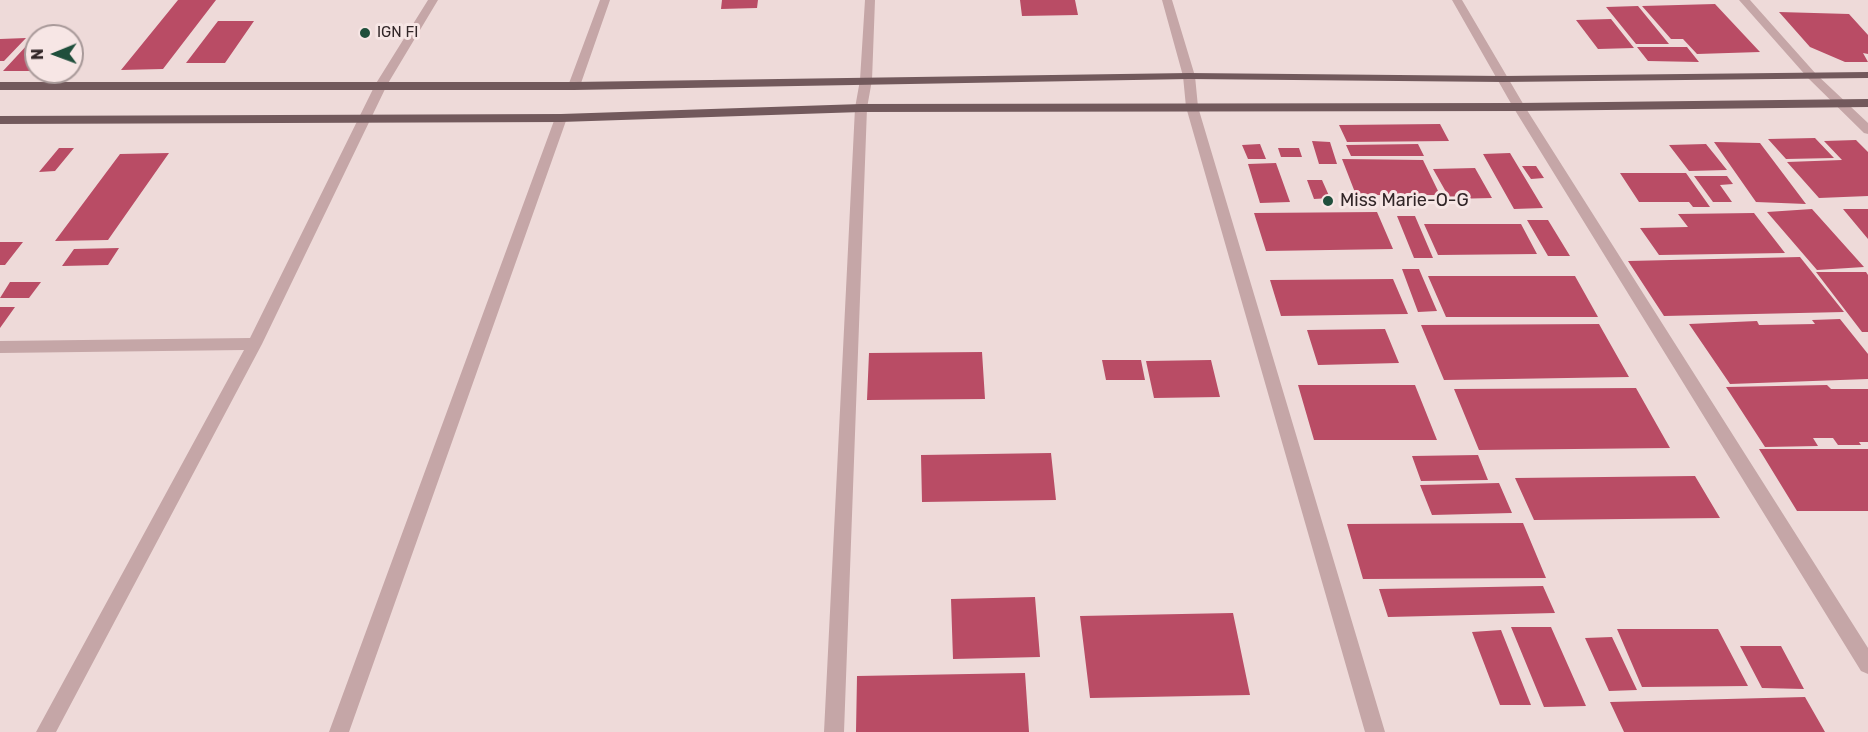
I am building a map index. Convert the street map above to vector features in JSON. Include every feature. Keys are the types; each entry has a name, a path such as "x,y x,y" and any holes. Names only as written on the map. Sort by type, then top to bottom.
{"main road":[{"path":"0,86 574,86 1189,76 1503,79 1868,75"},
{"path":"0,120 561,118 861,108 1519,107 1868,103"}],"street":[{"path":"46,732 255,344 381,85 433,0"},
{"path":"574,86 605,0"},
{"path":"834,732 861,108 866,81 870,0"},
{"path":"1167,0 1189,76 1192,107 1375,732"},
{"path":"1457,0 1519,107 1868,665"},
{"path":"1744,0 1812,76 1868,130"},
{"path":"339,732 561,118"},
{"path":"0,347 255,344"}],"building":[{"path":"178,0 216,0 163,69 121,70"},
{"path":"722,0 758,0 757,8 721,9"},
{"path":"1020,0 1075,0 1078,15 1022,16"},
{"path":"1715,4 1760,52 1697,54 1683,39 1671,39 1642,6"},
{"path":"1638,6 1669,44 1636,44 1606,7"},
{"path":"1779,12 1849,14 1868,35 1868,54 1863,53 1868,62 1845,62 1810,47"},
{"path":"1611,19 1634,48 1598,49 1576,20"},
{"path":"218,21 254,21 225,63 186,63"},
{"path":"24,38 24,40 4,61 0,61 0,39"},
{"path":"1637,47 1687,47 1699,62 1648,61"},
{"path":"24,48 24,71 3,71"},
{"path":"1440,124 1449,141 1347,142 1339,125"},
{"path":"1815,138 1834,158 1786,159 1768,139"},
{"path":"1856,140 1868,152 1868,196 1819,198 1787,162 1842,160 1824,141"},
{"path":"1312,141 1330,142 1337,164 1319,164"},
{"path":"1714,142 1760,143 1806,204 1756,202"},
{"path":"1260,144 1266,159 1248,159 1242,145"},
{"path":"1418,144 1424,156 1351,156 1346,145"},
{"path":"1706,144 1727,170 1689,171 1669,145"},
{"path":"59,148 74,148 55,171 39,172"},
{"path":"1278,148 1299,148 1302,157 1281,157"},
{"path":"169,153 108,240 55,241 120,154"},
{"path":"1510,153 1543,208 1514,209 1483,154"},
{"path":"1342,159 1423,160 1440,195 1356,195"},
{"path":"1276,163 1290,202 1260,203 1248,164"},
{"path":"1522,166 1536,166 1544,178 1531,179"},
{"path":"1475,168 1492,198 1450,199 1433,169"},
{"path":"1620,173 1686,173 1710,207 1693,207 1689,202 1639,202"},
{"path":"1694,176 1727,176 1733,184 1720,185 1732,202 1713,202"},
{"path":"1307,180 1322,180 1330,198 1314,199"},
{"path":"1812,209 1864,267 1817,270 1767,212"},
{"path":"1843,209 1868,209 1868,239"},
{"path":"1377,212 1393,249 1266,251 1254,213"},
{"path":"1754,213 1785,253 1659,255 1640,228 1688,227 1678,214"},
{"path":"1397,216 1415,216 1433,258 1414,258"},
{"path":"1527,220 1548,220 1570,256 1548,256"},
{"path":"1424,224 1521,224 1537,254 1438,255"},
{"path":"0,242 23,242 5,265 0,265"},
{"path":"119,248 108,265 62,266 74,249"},
{"path":"1800,257 1844,312 1664,316 1628,261"},
{"path":"1402,269 1419,269 1437,311 1418,312"},
{"path":"1816,272 1866,272 1868,275 1868,332 1862,332"},
{"path":"1428,276 1575,276 1598,317 1446,317"},
{"path":"1393,279 1408,314 1281,316 1270,280"},
{"path":"10,282 41,282 29,298 0,298"},
{"path":"0,307 15,307 0,328"},
{"path":"1840,319 1868,354 1868,379 1730,384 1689,324 1757,321 1759,325 1815,324 1812,320"},
{"path":"1599,324 1629,377 1444,380 1421,325"},
{"path":"1385,329 1399,363 1318,365 1307,330"},
{"path":"982,352 985,399 867,400 869,353"},
{"path":"1102,360 1141,360 1145,380 1106,380"},
{"path":"1211,360 1220,397 1154,398 1146,361"},
{"path":"1298,385 1415,385 1437,440 1314,440"},
{"path":"1827,385 1831,389 1868,389 1868,442 1859,442 1861,445 1838,445 1833,438 1813,438 1818,446 1765,447 1726,387"},
{"path":"1636,388 1670,448 1479,450 1454,389"},
{"path":"1759,449 1868,449 1868,511 1797,511"},
{"path":"1051,453 1056,500 922,502 921,455"},
{"path":"1478,455 1488,480 1421,481 1412,456"},
{"path":"1695,476 1720,518 1534,520 1515,478"},
{"path":"1499,483 1512,513 1432,515 1420,485"},
{"path":"1523,523 1546,578 1363,579 1347,524"},
{"path":"1543,586 1555,613 1388,617 1379,589"},
{"path":"1035,597 1040,657 953,659 951,599"},
{"path":"1233,613 1250,695 1090,698 1080,616"},
{"path":"1511,627 1551,627 1586,706 1544,707"},
{"path":"1617,629 1718,629 1748,686 1642,687"},
{"path":"1501,630 1531,705 1500,705 1472,632"},
{"path":"1612,637 1637,690 1609,691 1585,638"},
{"path":"1740,646 1781,646 1804,689 1762,688"},
{"path":"1025,673 1029,732 856,732 857,676"},
{"path":"1805,697 1825,732 1624,732 1610,702"}],"place":[{"name":"IGN FI","path":"365,33"},
{"name":"Miss Marie-O-G","path":"1328,201"}]}
